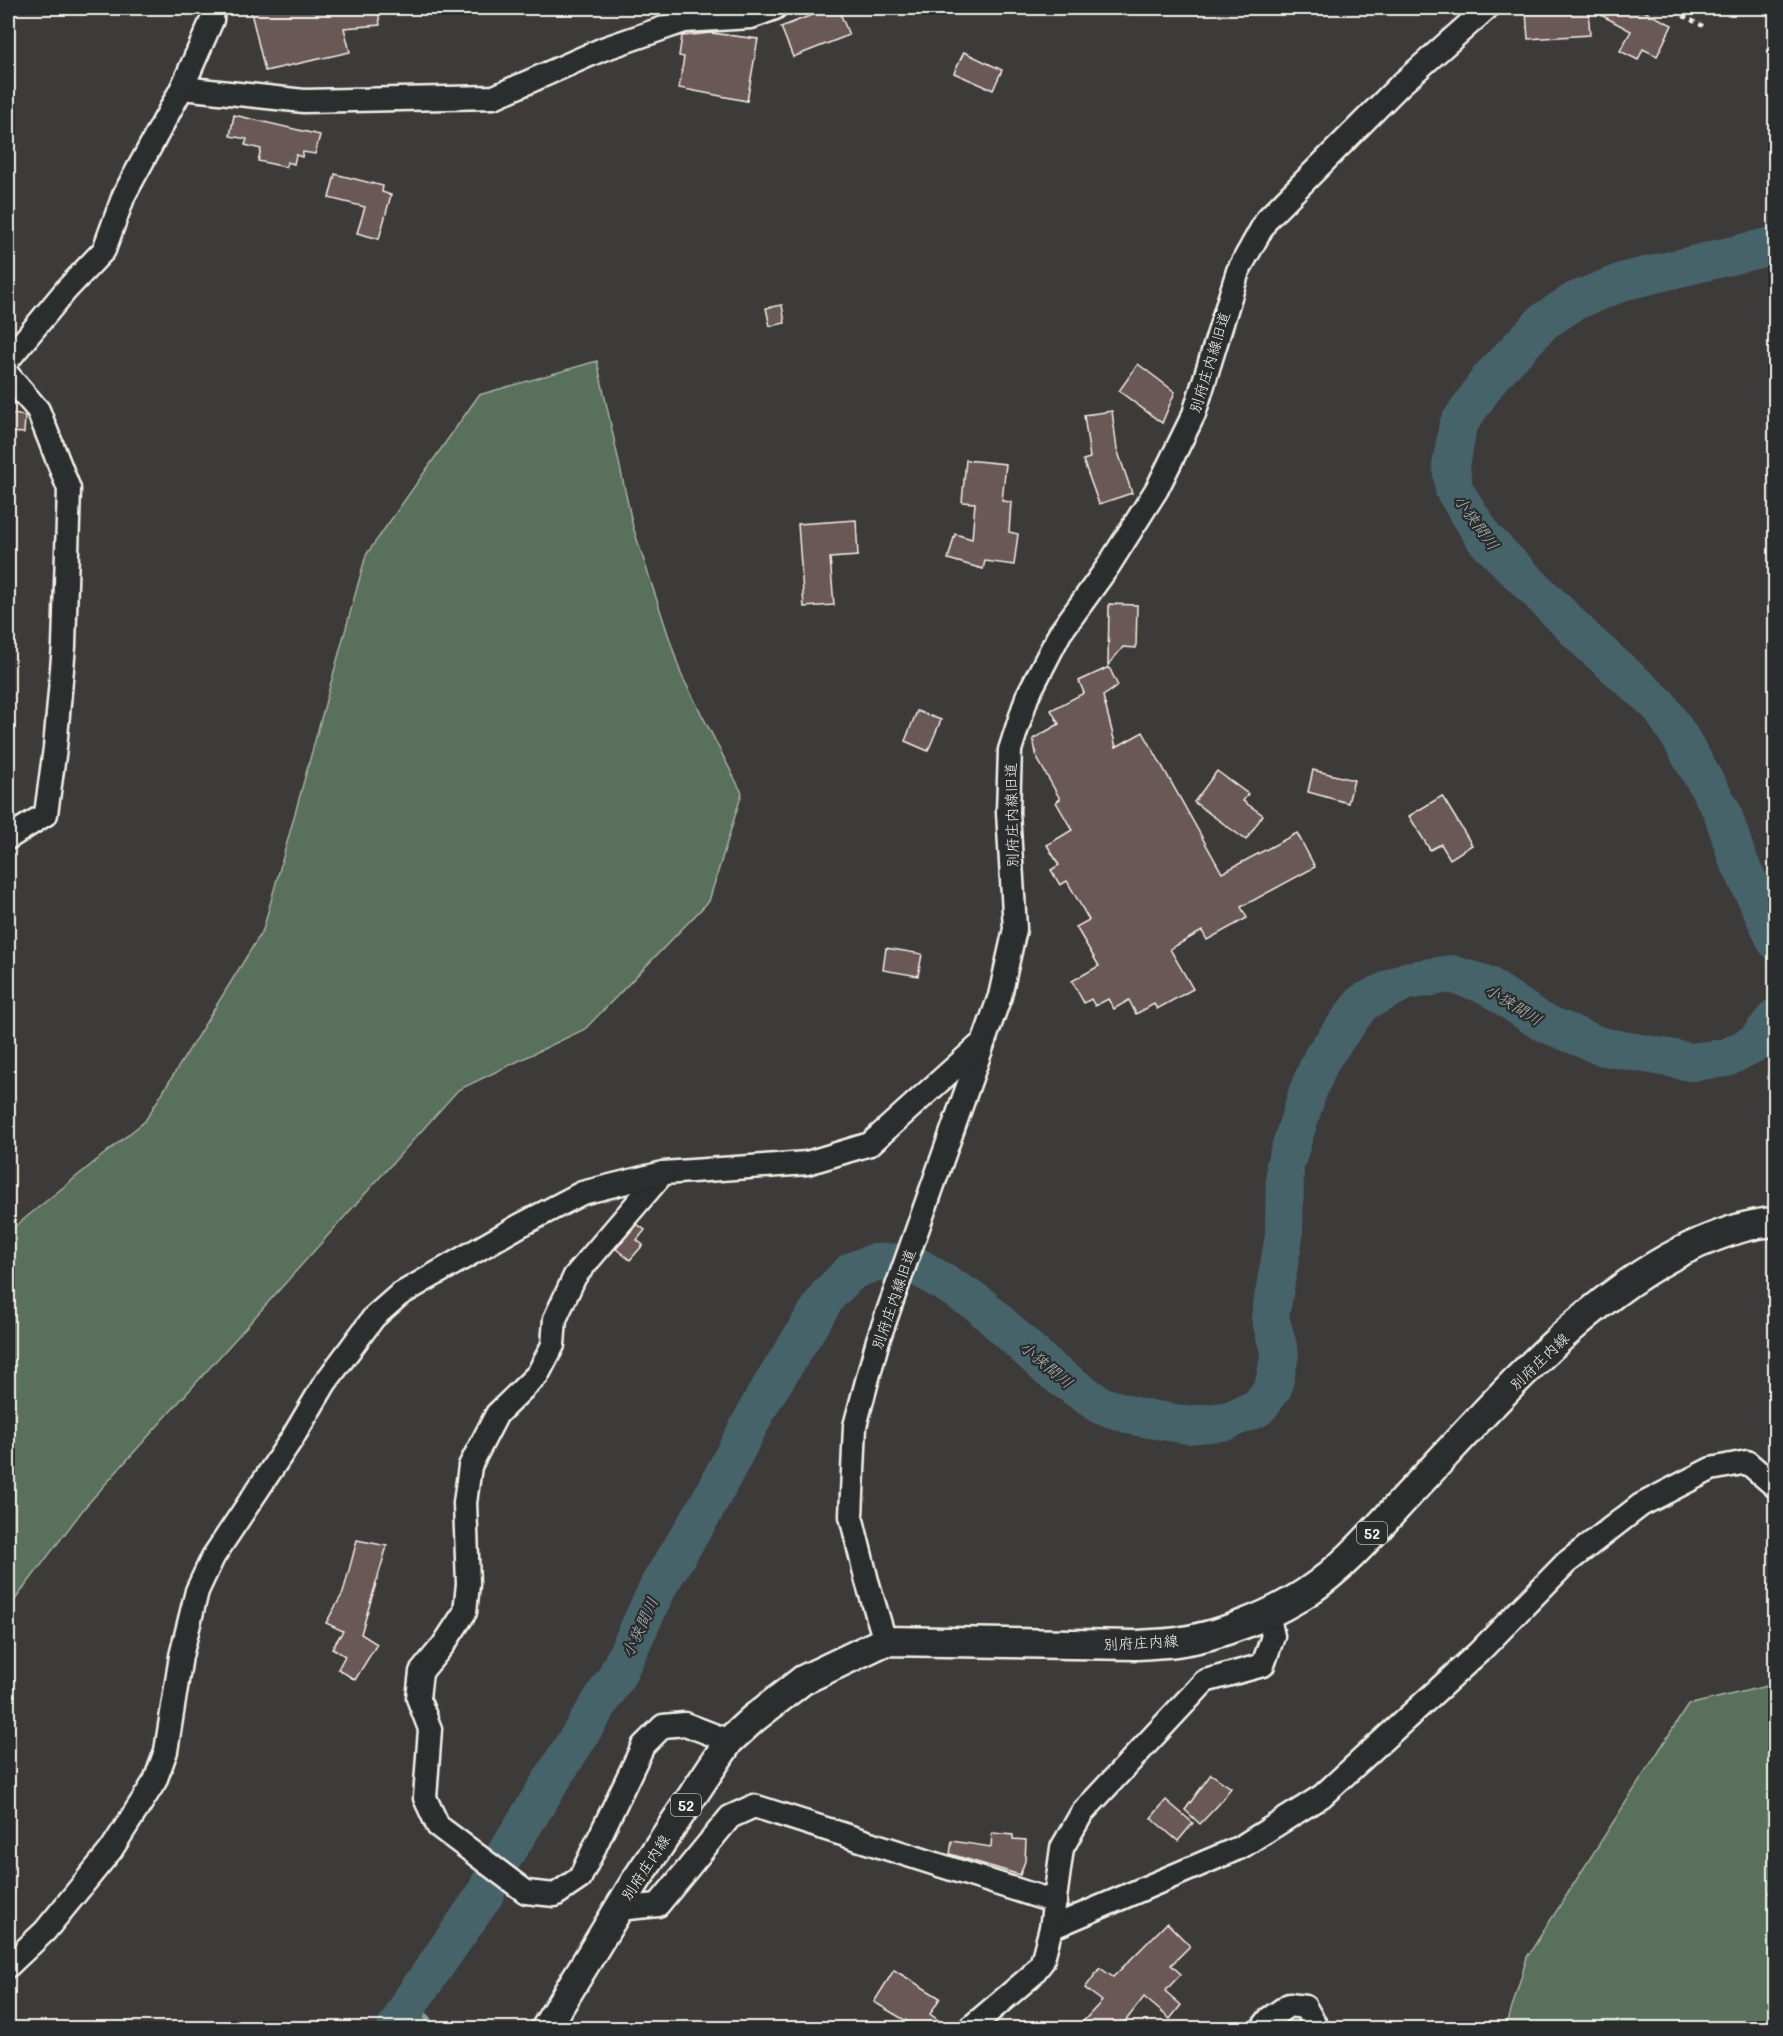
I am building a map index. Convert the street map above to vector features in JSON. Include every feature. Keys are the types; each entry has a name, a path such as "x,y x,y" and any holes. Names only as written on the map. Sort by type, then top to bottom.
{"main road":[{"name":"別府庄内線","path":"546,2028 618,1909 729,1741 803,1680 885,1641 1136,1645 1176,1642 1220,1632 1268,1613 1307,1592 1353,1554 1524,1374 1564,1335 1640,1274 1688,1246 1729,1231 1763,1222 1776,1222"}],"street":[{"path":"8,360 66,290 104,250 124,195 182,88 212,20 213,8"},
{"path":"182,88 304,102 494,97 603,49 684,21 752,17 776,8"},
{"name":"別府庄内線旧道","path":"885,1641 867,1581 852,1516 855,1426 878,1340 1000,996 1015,929 1008,812 1011,750 1027,697 1060,633 1107,568 1157,489 1194,414 1238,271 1267,219 1398,86 1487,8"},
{"path":"8,375 38,410 69,489 64,646 46,814 8,838"},
{"path":"8,1966 45,1931 111,1850 155,1780 166,1752 181,1656 197,1591 213,1557 326,1383 374,1317 399,1295 519,1226 582,1193 663,1173 807,1163 870,1144 983,1042"},
{"path":"663,1173 575,1276 555,1319 553,1345 538,1374 497,1414 470,1466 465,1503 468,1584 465,1612 444,1644 421,1672 418,1698 430,1729 425,1798 438,1826 526,1892 555,1895 580,1878 644,1746 663,1726 685,1724 729,1741"},
{"path":"1051,1928 1241,1847 1322,1796 1479,1652 1566,1563 1641,1505 1711,1468 1747,1462 1776,1487"},
{"path":"970,2028 1031,1976 1042,1962 1051,1928 1062,1848 1082,1812 1206,1681 1263,1665 1274,1636 1268,1613"},
{"path":"618,1909 658,1905 730,1817 754,1806 1055,1902"},
{"path":"1262,2028 1270,2018 1289,2005 1305,2007 1317,2028"}],"path":[{"path":"1667,8 1703,26"}],"green space":[{"path":"597,361 633,527 681,674 742,793 709,901 585,1029 458,1090 85,1507 8,1609 8,1232 145,1121 263,930 366,555 479,395"},
{"path":"1775,1684 1775,2028 1506,2028 1527,1957 1688,1705"}],"building":[{"path":"250,8 378,8 380,25 344,28 350,52 265,71"},
{"path":"830,8 838,8 849,35 793,57 781,27"},
{"path":"1588,8 1590,35 1528,39 1526,12"},
{"path":"1588,8 1638,8 1672,25 1657,56 1643,49 1638,60 1620,51 1631,31"},
{"path":"711,33 758,39 747,101 679,88 684,57 679,56 682,36"},
{"path":"964,52 1002,70 993,90 954,73"},
{"path":"234,115 320,135 315,154 303,152 302,157 296,155 294,164 287,162 286,167 258,161 261,149 245,145 247,139 230,136"},
{"path":"335,174 383,186 382,192 391,195 379,239 357,233 365,207 329,198"},
{"path":"782,305 785,323 770,326 766,308"},
{"path":"1138,364 1175,392 1162,423 1119,391"},
{"path":"1112,411 1117,449 1132,493 1099,504 1083,460 1090,458 1084,415"},
{"path":"8,413 25,416 24,433 8,432"},
{"path":"966,460 1006,464 1002,501 1011,502 1009,532 1018,534 1014,565 985,561 983,569 948,559 955,534 972,539 975,503 962,502"},
{"path":"856,520 858,556 830,558 834,605 804,607 798,524"},
{"path":"1109,604 1137,605 1136,648 1123,647 1108,665"},
{"path":"1109,667 1118,686 1103,696 1116,747 1143,732 1222,873 1297,833 1315,867 1241,907 1247,918 1207,940 1202,931 1170,949 1193,989 1157,1009 1154,1004 1136,1014 1129,1000 1114,1009 1108,999 1095,1006 1091,999 1084,1003 1072,981 1099,966 1076,927 1089,920 1067,881 1060,885 1051,870 1059,865 1047,845 1072,830 1056,802 1060,799 1037,758 1033,739 1059,724 1051,710 1084,693 1079,681"},
{"path":"917,711 941,720 928,751 905,741"},
{"path":"1313,770 1354,780 1348,803 1308,792"},
{"path":"1217,771 1248,794 1243,801 1263,815 1246,840 1194,802"},
{"path":"1442,796 1472,845 1450,859 1441,844 1430,850 1409,816"},
{"path":"886,948 922,954 918,976 883,970"},
{"path":"637,1224 645,1230 637,1240 643,1245 630,1260 616,1249"},
{"path":"357,1540 387,1546 361,1634 377,1644 355,1680 338,1669 345,1656 332,1648 343,1631 326,1623 343,1593"},
{"path":"1211,1774 1231,1788 1200,1824 1185,1810"},
{"path":"1166,1800 1193,1823 1178,1841 1151,1818"},
{"path":"992,1833 1013,1835 1013,1839 1026,1840 1025,1861 1020,1875 950,1854 952,1841 991,1847"},
{"path":"1167,1923 1190,1946 1171,1965 1181,1974 1165,1991 1181,2005 1170,2019 1144,1997 1120,2028 1077,2028 1102,2001 1085,1988 1100,1968 1113,1977"},
{"path":"894,1970 940,1998 930,2014 949,2028 918,2028 874,2002"}],"waterway":[{"name":"小狭間川","path":"1776,245 1625,281 1575,301 1544,321 1490,378 1458,425 1451,466 1454,490 1485,539 1589,643 1658,704 1722,811 1737,857 1776,941"},
{"name":"小狭間川","path":"396,2028 413,1998 484,1896 499,1864 616,1677 660,1583 706,1508 762,1401 828,1295 852,1271 873,1263 910,1262 979,1304 1049,1369 1100,1405 1137,1417 1188,1425 1227,1421 1258,1408 1273,1388 1280,1354 1270,1317 1284,1236 1285,1165 1308,1091 1322,1058 1362,1003 1406,981 1451,974 1487,985 1540,1021 1600,1046 1691,1062 1726,1058 1755,1043 1776,1017"},
{"path":"413,1998 434,2028"}]}
